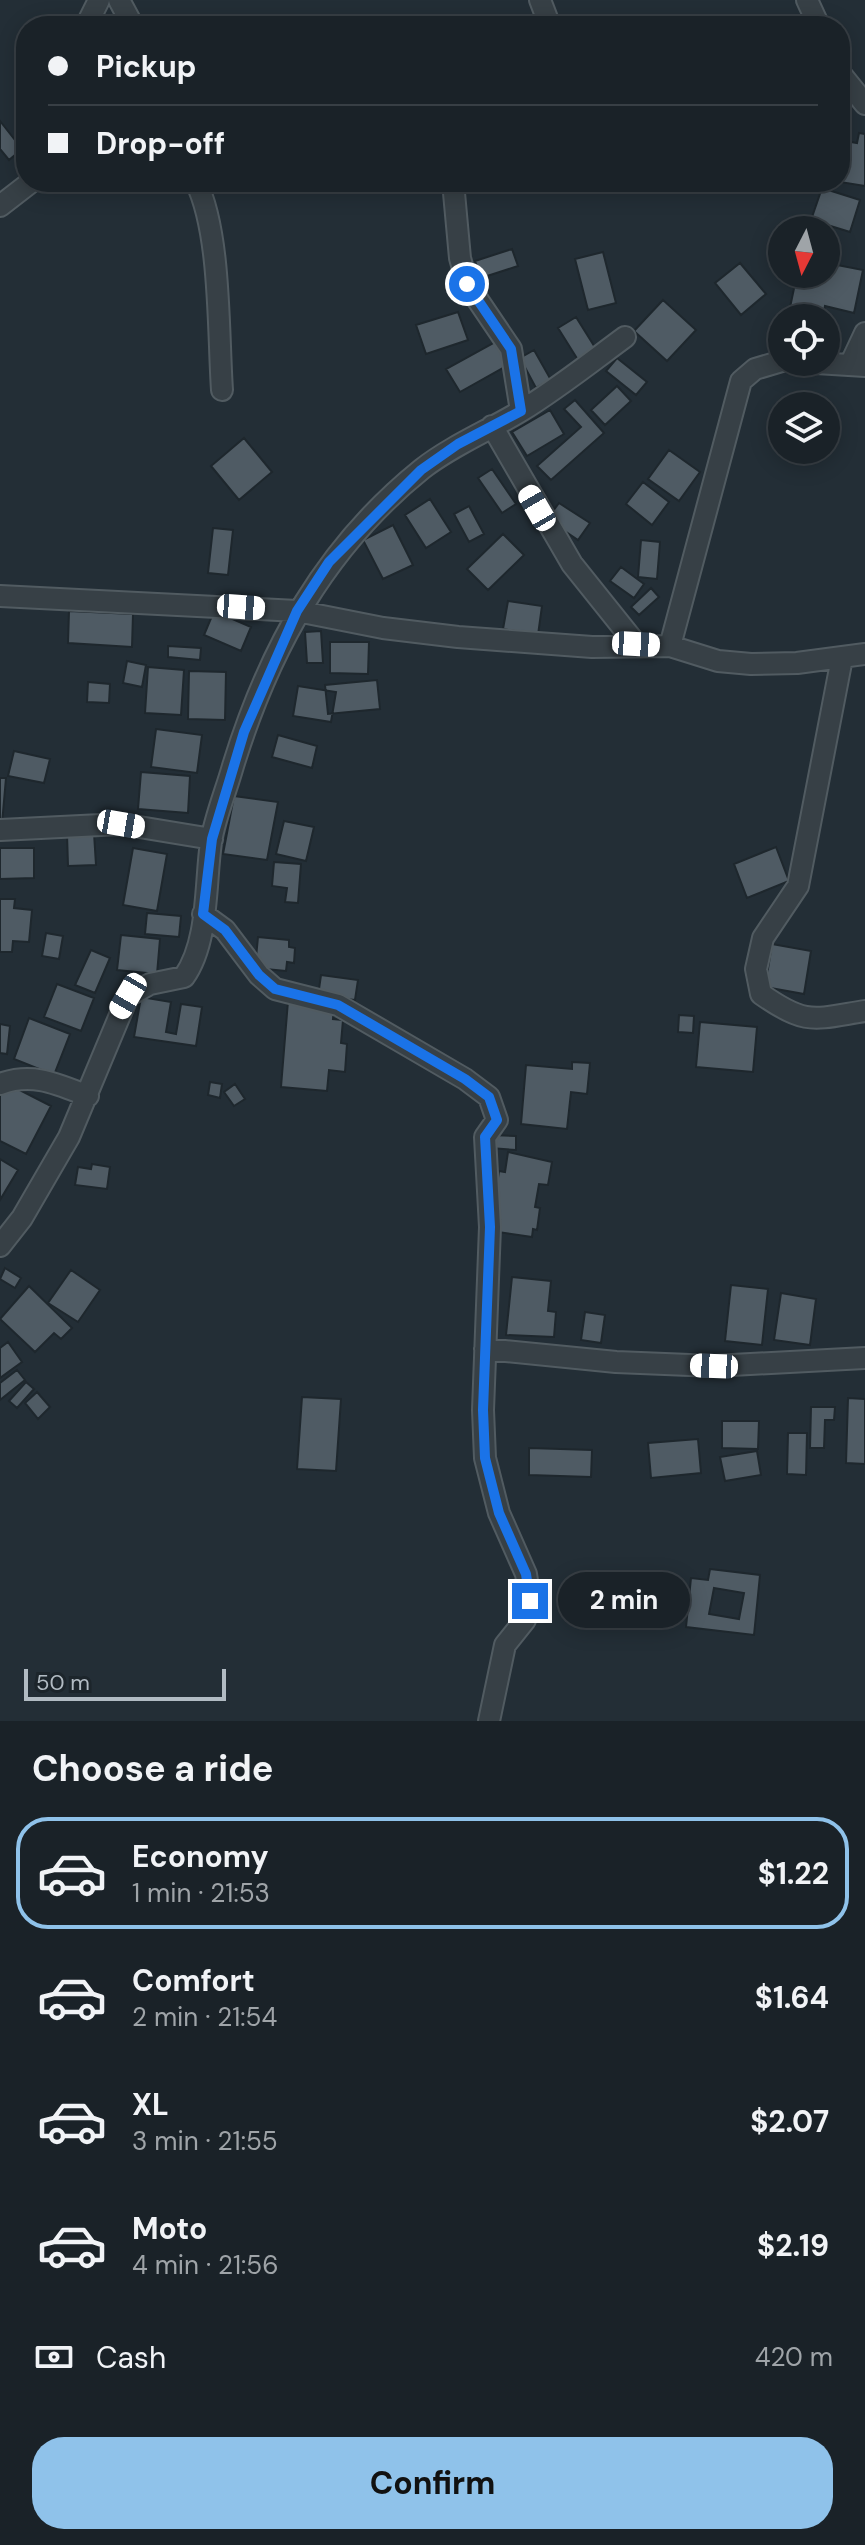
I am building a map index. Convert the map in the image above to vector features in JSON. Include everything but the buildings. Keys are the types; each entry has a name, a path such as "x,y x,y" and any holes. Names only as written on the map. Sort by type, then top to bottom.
{"street":[{"path":"850,85 865,104"},
{"path":"0,206 18,192"},
{"path":"200,192 207,208 211,243 222,390"},
{"path":"454,192 460,258 467,284 511,349 521,411"},
{"path":"858,365 865,333"},
{"path":"0,1246 22,1218 88,1096 128,996 150,984 184,977 191,967 203,914 212,839 244,732 297,611 329,562 421,470 521,411 625,337"},
{"path":"670,646 741,381 755,369 768,365"},
{"path":"492,426 572,564 636,644"},
{"path":"0,596 297,611 383,628 458,637 592,647 636,644 670,646 718,661 751,664 865,654"},
{"path":"842,658 798,886 763,938 756,969 761,994 794,1016 811,1020 865,1011"},
{"path":"0,830 121,824 212,839"},
{"path":"203,914 225,930 259,975 275,989 338,1005 465,1079 489,1097 497,1120 485,1137 490,1227 485,1458 499,1513 526,1574 530,1601 525,1620 505,1645 489,1721"},
{"path":"0,1084 25,1077 44,1079 88,1096"},
{"path":"485,1349 616,1362 714,1366 865,1358"}],"route":[{"path":"467,284 500,327 511,349 521,411 458,444 421,470 329,562 297,611 244,732 212,839 203,914 225,930 241,947 259,975 275,989 338,1005 465,1079 489,1097 497,1120 485,1137 490,1227 483,1410 485,1458 499,1513 526,1574 530,1601"}]}
